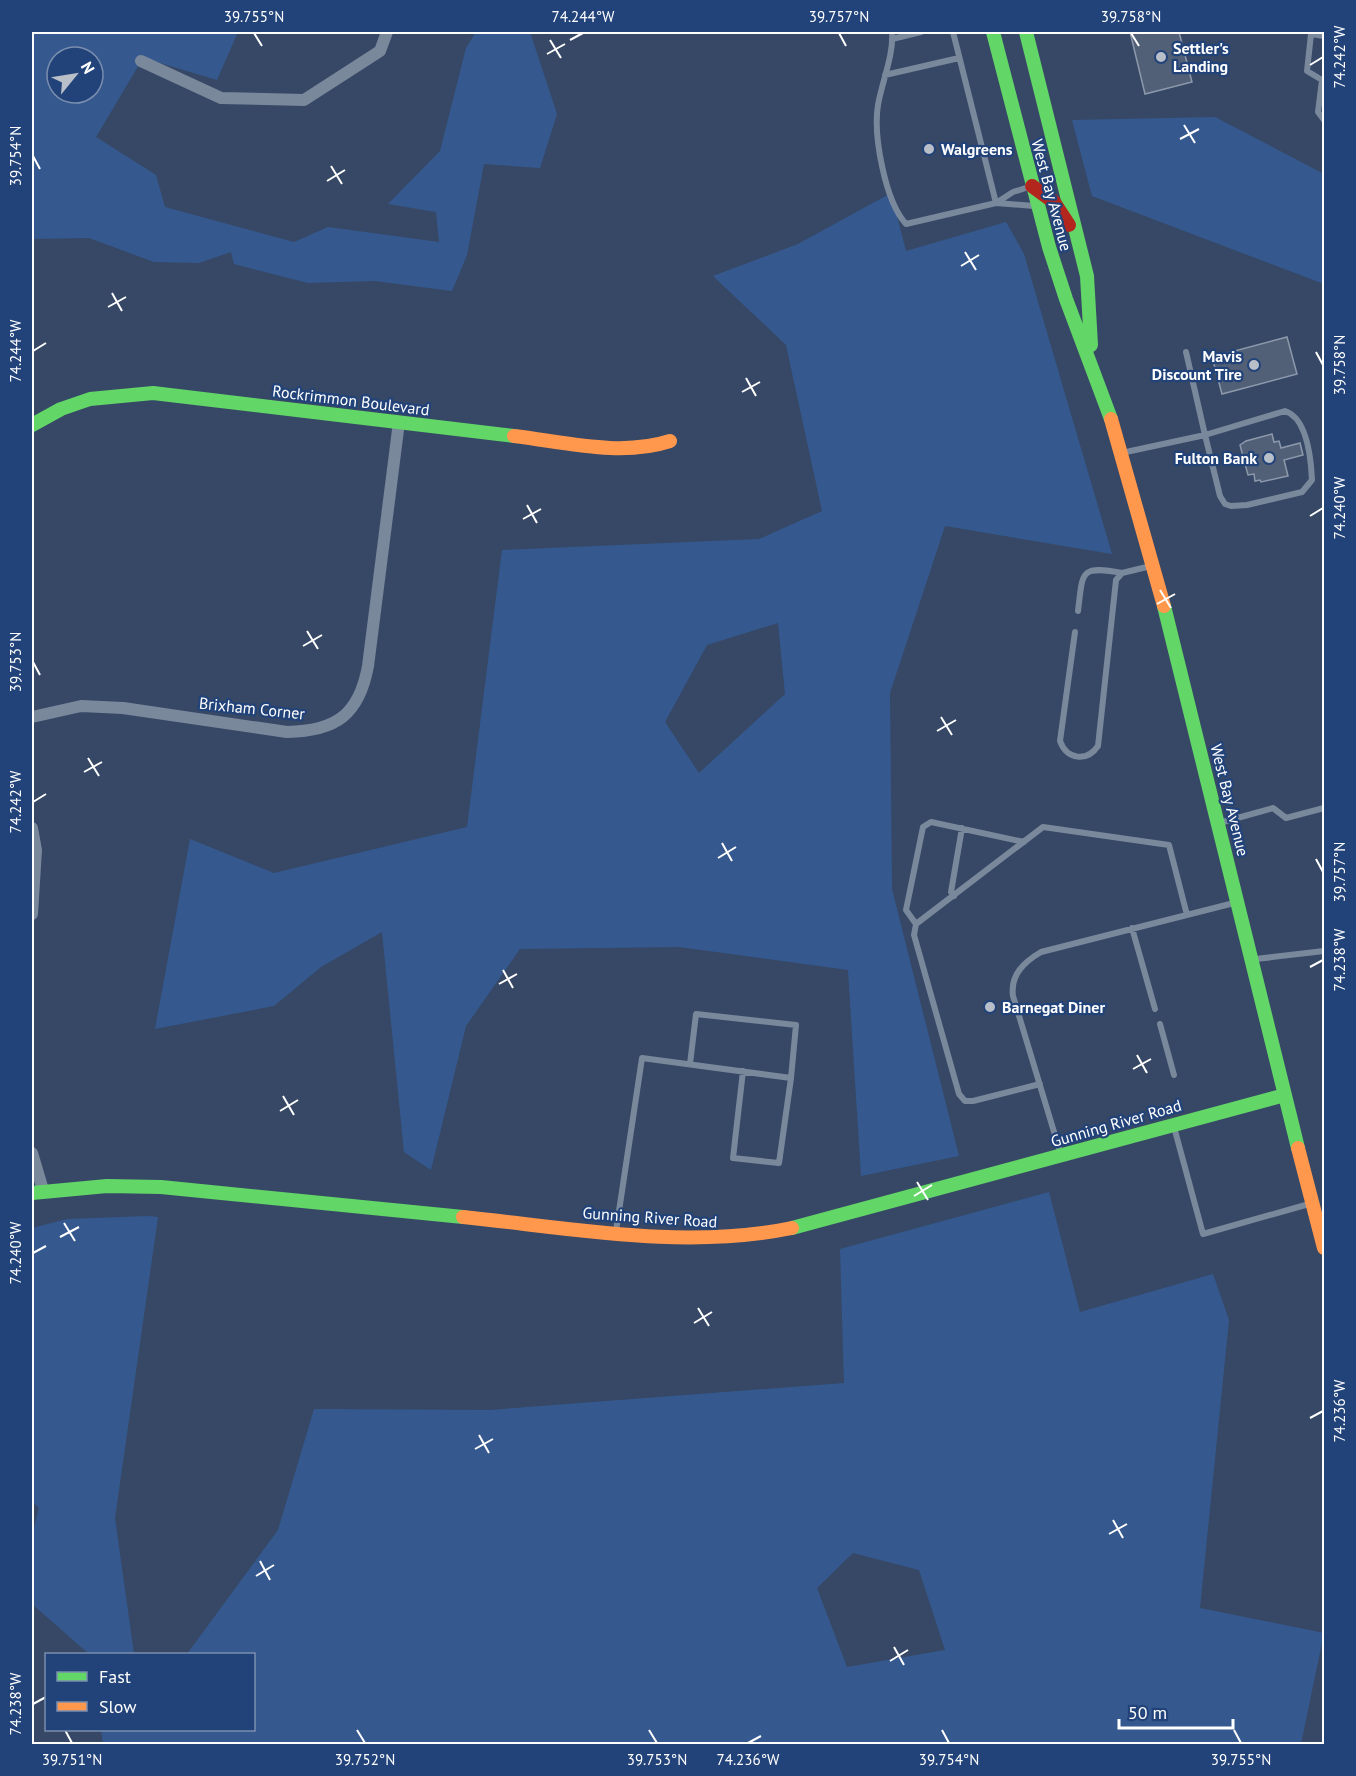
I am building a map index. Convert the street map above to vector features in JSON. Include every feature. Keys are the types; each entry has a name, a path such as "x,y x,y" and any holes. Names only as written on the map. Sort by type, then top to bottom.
{"street":[{"path":"141,61 221,98 304,100 380,51 387,32"},
{"name":"West Bay Avenue","path":"993,32 1037,206 1059,279 1092,363 1122,453 1219,823 1284,1095 1324,1248"},
{"name":"West Bay Avenue","path":"1026,32 1087,276 1092,363"},
{"path":"1032,186 1049,194 1058,203 1079,243"},
{"name":"Rockrimmon Boulevard","path":"32,425 73,403 110,393 153,393 624,450 646,450 670,441"},
{"name":"Brixham Corner","path":"32,717 81,706 123,708 295,732 312,731 352,710 363,692 368,666 399,422"},
{"path":"32,828 36,850 32,914"},
{"name":"Gunning River Road","path":"37,1191 107,1186 161,1187 718,1240 776,1233 1284,1095"},
{"path":"32,1153 37,1191"}],"lane":[{"path":"921,32 892,35 878,107 876,136 896,213 906,224 996,203 1037,206"},
{"path":"953,32 996,203"},
{"path":"1324,36 1311,33 1306,72 1322,80 1318,112 1324,120"},
{"path":"885,75 959,58"},
{"path":"996,203 1013,192 1032,186"},
{"path":"1122,453 1205,435 1285,411 1294,414 1300,423 1312,469 1312,480 1307,488 1302,492 1258,503 1231,506 1225,504 1220,496 1205,435 1186,352"},
{"path":"1078,611 1083,578 1089,571 1097,568 1122,573 1152,566"},
{"path":"1075,632 1060,741 1063,750 1070,755 1085,757 1098,746 1116,580 1122,573"},
{"path":"1219,823 1273,808 1286,818 1324,808"},
{"path":"916,924 906,910 923,827 931,822 1024,842"},
{"path":"1040,1084 973,1101 965,1101 959,1094 914,935 916,924 1043,827 1169,844 1187,915"},
{"path":"954,896 951,892 962,828"},
{"path":"1061,1156 1013,996 1012,986 1018,971 1027,961 1041,952 1238,902"},
{"path":"1132,928 1155,1009"},
{"path":"1252,960 1324,951"},
{"path":"690,1064 696,1014 796,1025 780,1162 733,1158 743,1071"},
{"path":"1160,1024 1174,1075"},
{"path":"616,1232 642,1058 791,1078"},
{"path":"1173,1124 1203,1234 1313,1203"}],"shaded area":[{"path":"32,32 70,32 73,34 238,32 217,80 143,58 96,137 156,175 165,207 294,242 328,227 439,242 436,212 388,204 440,151 466,48 476,32 530,32 557,114 540,168 484,164 467,255 452,291 375,281 308,283 234,264 231,252 199,263 154,262 89,238 32,239"},
{"path":"1215,117 1324,174 1324,284 1092,196 1072,120"},
{"path":"891,193 906,251 1006,222 1024,254 1112,554 945,526 890,693 892,889 959,1156 861,1176 848,970 679,947 520,949 466,1026 431,1170 404,1152 382,932 321,967 274,1006 155,1029 190,839 274,873 467,827 502,550 759,539 822,511 786,345 713,276 798,244","holes":["778,623 785,694 699,773 665,722 707,645"]},
{"path":"1049,1192 1080,1312 1213,1274 1229,1320 1200,1608 1324,1633 1301,1744 103,1744 101,1731 255,1731 255,1653 188,1653 278,1530 314,1409 489,1410 844,1383 840,1249","holes":["853,1553 919,1570 945,1650 847,1667 817,1588"]},
{"path":"158,1217 115,1518 134,1653 88,1653 32,1604 32,1535 39,1508 32,1501 32,1228 67,1219"}],"building":[{"name":"Settler's Landing","path":"1130,32 1179,32 1192,82 1145,94"},
{"name":"Mavis Discount Tire","path":"1287,337 1297,374 1222,394 1212,357"},
{"name":"Fulton Bank","path":"1272,434 1274,442 1279,441 1281,448 1300,443 1303,455 1284,460 1288,476 1261,482 1260,480 1255,481 1254,474 1248,475 1240,445 1246,441"}],"traffic: fast":[{"path":"993,32 1049,247 1111,419"},
{"path":"1026,32 1087,276 1091,345"},
{"path":"32,425 61,409 90,399 153,393 514,436"},
{"path":"1164,606 1298,1148"},
{"path":"792,1228 1285,1095"},
{"path":"32,1193 107,1186 161,1187 463,1217"}],"traffic: slow":[{"path":"1111,419 1164,606"},
{"path":"514,436 613,448 651,446 670,441"},
{"path":"1298,1148 1324,1248"},
{"path":"463,1217 586,1231 669,1237 710,1237 792,1228"}],"traffic: jam":[{"path":"1032,186 1054,202 1069,225"}],"place":[{"name":"Settler's Landing","path":"1161,57"},
{"name":"Walgreens","path":"929,149"},
{"name":"Mavis Discount Tire","path":"1254,365"},
{"name":"Fulton Bank","path":"1269,458"},
{"name":"Barnegat Diner","path":"990,1007"}]}
